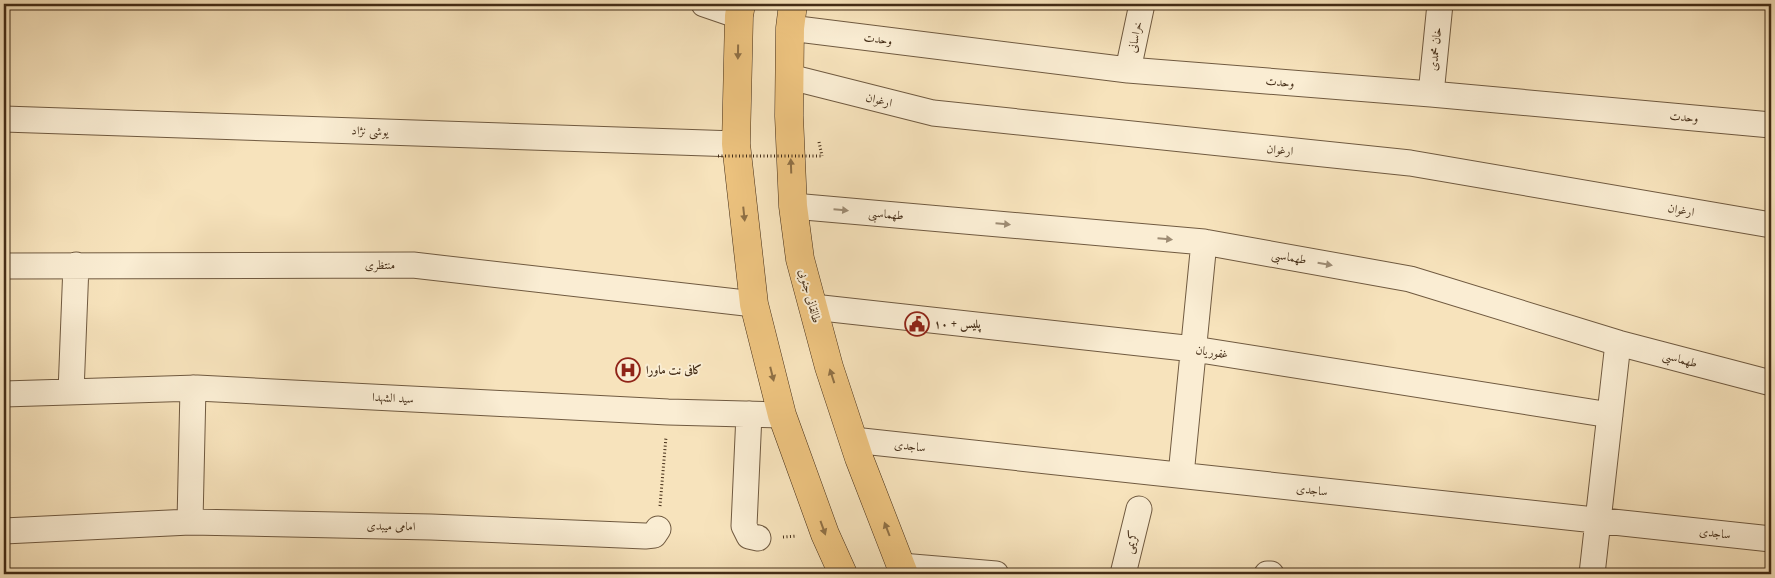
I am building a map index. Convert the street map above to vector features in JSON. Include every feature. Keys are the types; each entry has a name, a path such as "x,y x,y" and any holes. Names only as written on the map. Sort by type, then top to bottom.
{"main road":[{"path":"740,10 727,150 754,304 782,415 825,534 843,574"},
{"name":"طالقانی جنوبی","path":"792,16 789,116 793,206 800,259 829,367 853,440 903,570"}],"street":[{"path":"704,4 740,10"},
{"name":"خراسانی","path":"1128,70 1142,4"},
{"name":"خان محمدی","path":"1431,94 1440,4"},
{"name":"وحدت","path":"792,16 1128,70 1431,94 1771,125"},
{"name":"ارغوان","path":"790,78 933,113 1410,163 1771,225"},
{"name":"یوشی نژاد","path":"4,119 727,150"},
{"name":"طهماسبی","path":"793,206 1204,242 1410,279 1618,343 1771,383"},
{"path":"1181,475 1204,242"},
{"path":"72,392 76,265"},
{"name":"منتظری","path":"4,266 412,265 754,304"},
{"name":"غفوریان","path":"813,307 1194,349 1610,415"},
{"path":"1592,574 1618,343"},
{"path":"190,522 193,388"},
{"name":"سید الشهدا","path":"4,394 193,388 668,412 782,415"},
{"path":"748,414 744,526 753,537"},
{"name":"ساجدی","path":"853,440 1771,539"},
{"name":"کریمی","path":"1123,574 1139,509"},
{"name":"امامی میبدی","path":"4,531 190,522 431,527 645,536 654,535 658,529"},
{"path":"903,570 996,574"},
{"path":"1266,574 1271,574"}],"path":[{"path":"727,150 822,156"},
{"path":"658,529 668,412"},
{"path":"753,537 825,534"}],"place":[{"name":"پلیس + ۱۰","path":"917,324"},
{"name":"کافی نت ماورا","path":"628,370"}]}
